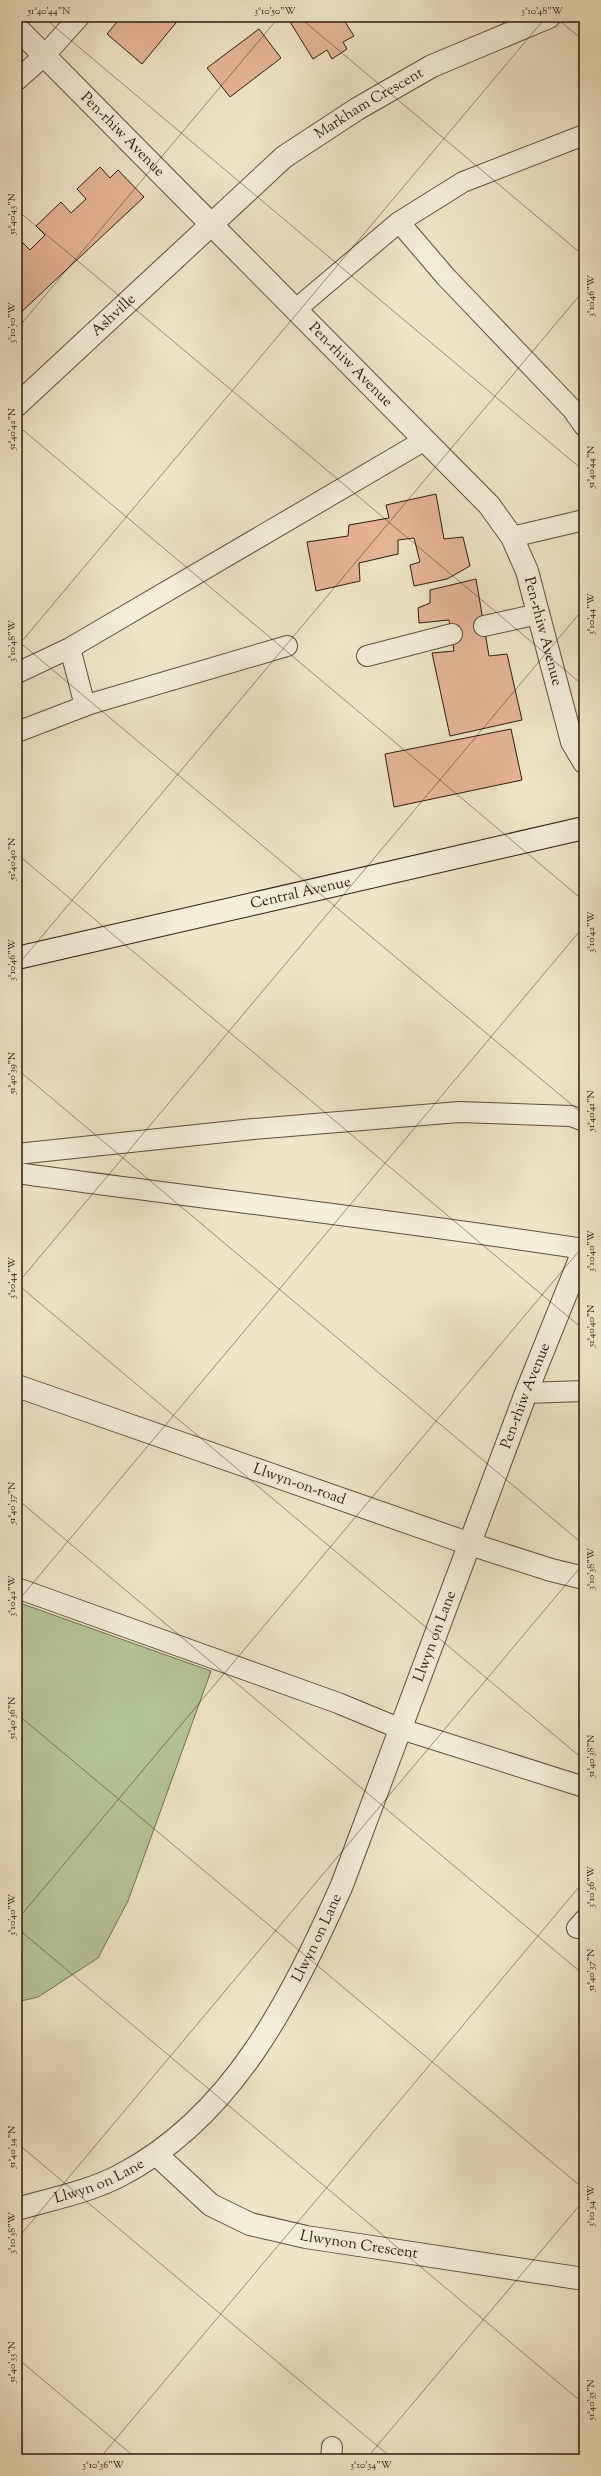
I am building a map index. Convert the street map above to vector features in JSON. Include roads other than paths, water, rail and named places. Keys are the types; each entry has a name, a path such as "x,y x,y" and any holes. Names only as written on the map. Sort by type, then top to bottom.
{"street":[{"name":"Markham Crescent","path":"210,224 284,157 357,109 432,66 549,17"},
{"name":"Pen-rhiw Avenue","path":"17,28 489,505 512,537 527,571 572,742 584,762"},
{"name":"Ashville","path":"17,405 210,224"},
{"name":"Central Avenue","path":"17,958 584,828"},
{"name":"Pen-rhiw Avenue","path":"470,1544 526,1393 584,1249"},
{"name":"Llwyn-on-road","path":"17,1386 470,1544 551,1570 584,1578"},
{"name":"Llwyn on Lane","path":"17,2209 119,2176 157,2155 193,2125 245,2066 284,2007 316,1944 342,1885 470,1544"},
{"name":"Llwynon Crescent","path":"157,2155 211,2205 250,2224 306,2237 584,2280"}],"lane":[{"path":"17,80 44,56 79,17"},
{"path":"295,310 399,222 463,182 584,135"},
{"path":"399,222 446,277 572,409 584,426"},
{"path":"17,673 70,648 425,440"},
{"path":"512,537 584,520"},
{"path":"484,626 538,614"},
{"path":"367,656 452,634"},
{"path":"17,732 85,706 287,646"},
{"path":"70,648 85,706"},
{"path":"17,1154 253,1129 459,1112 571,1116 584,1121"},
{"path":"17,1173 232,1202 421,1224 584,1249"},
{"path":"526,1393 584,1391"},
{"path":"17,1588 338,1703 401,1729 584,1787"}]}
